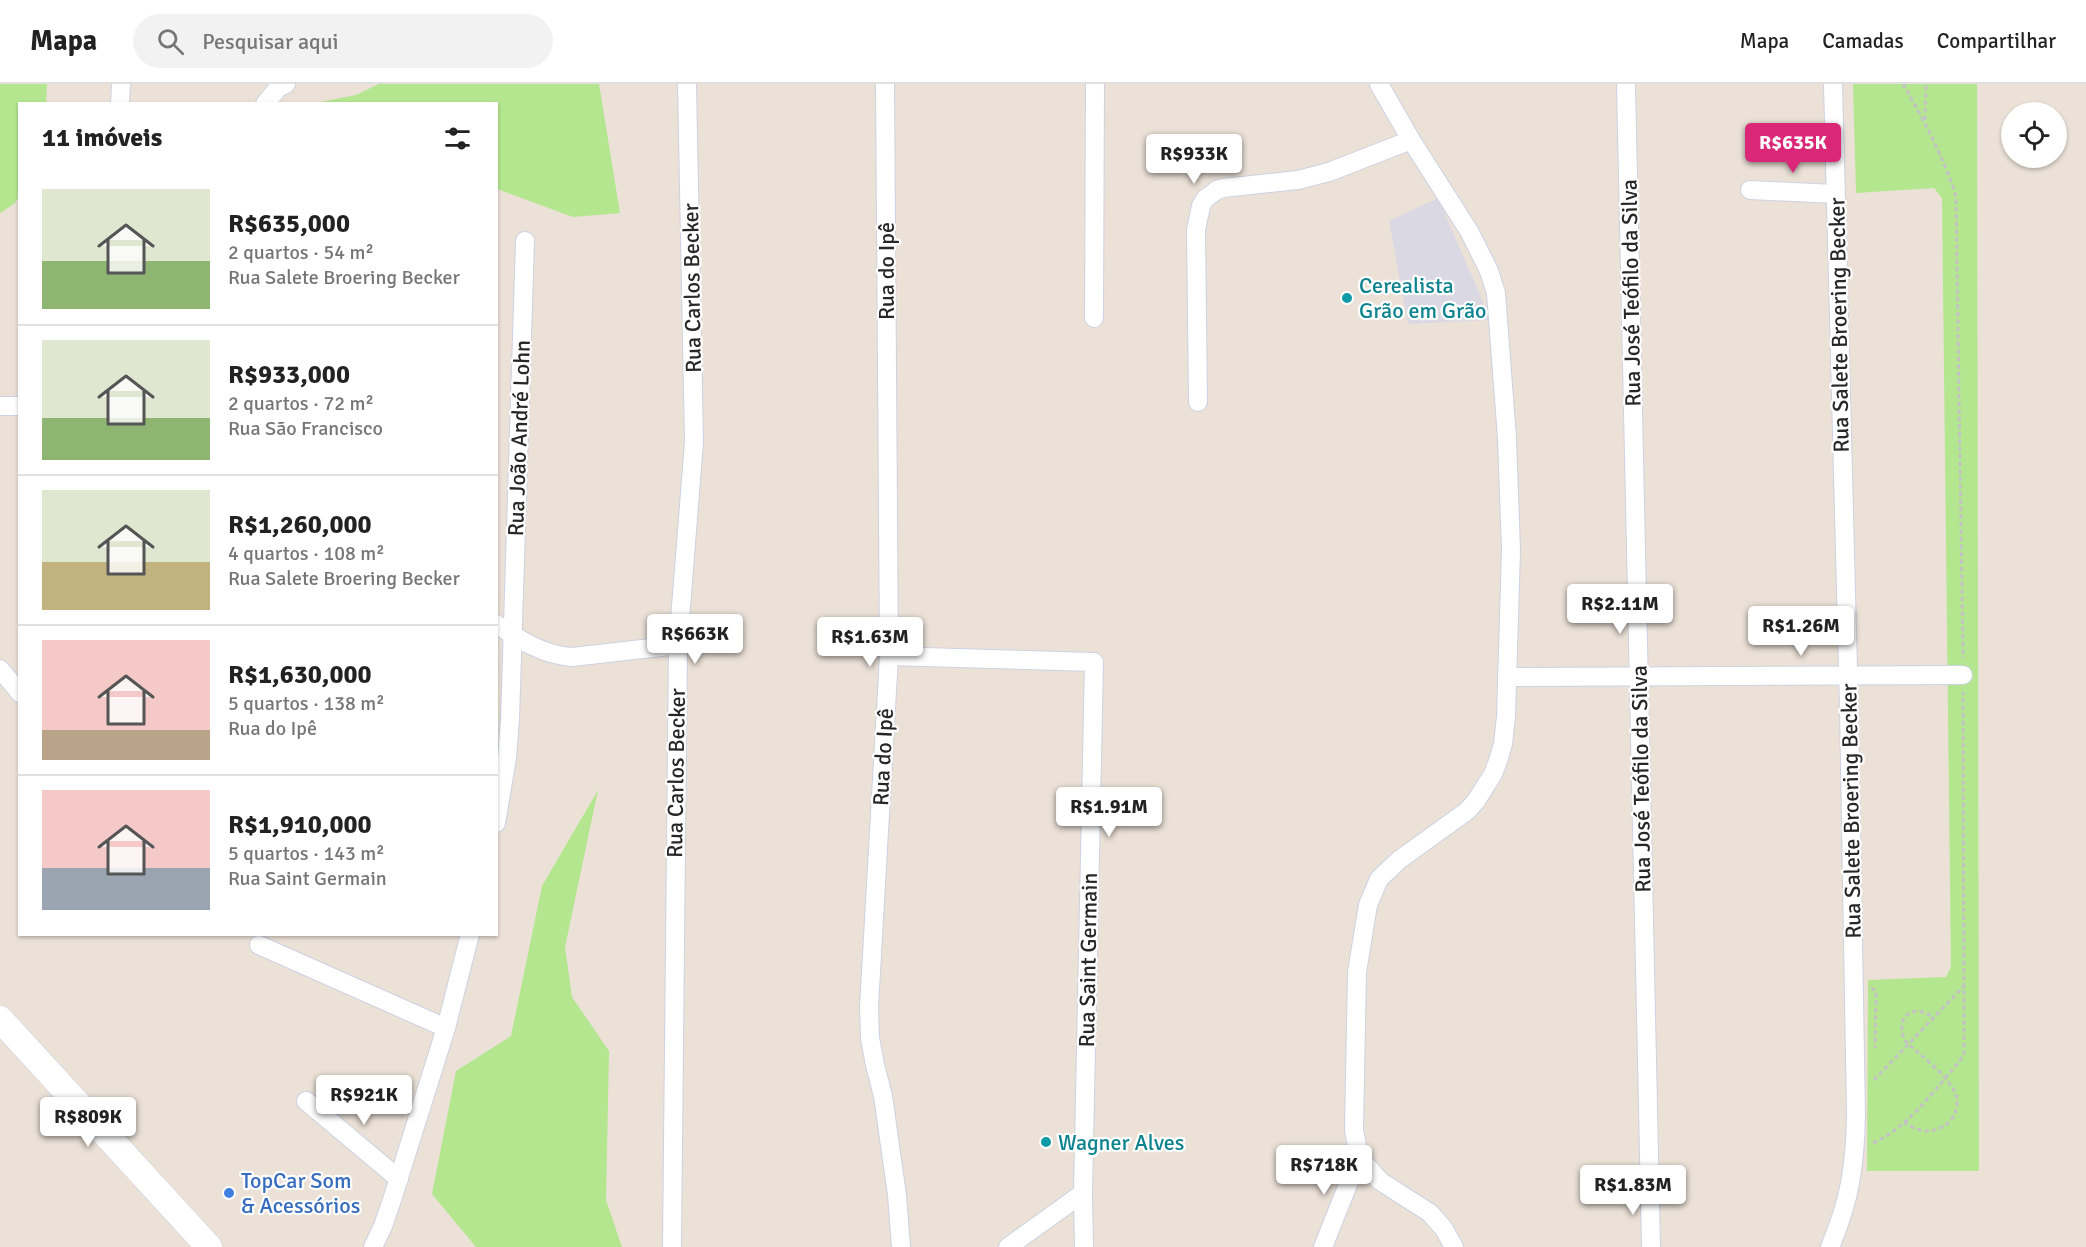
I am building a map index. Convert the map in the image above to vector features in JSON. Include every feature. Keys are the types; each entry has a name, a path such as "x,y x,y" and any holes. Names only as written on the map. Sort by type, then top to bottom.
{"main road":[{"path":"0,1019 209,1247"}],"street":[{"path":"120,102 121,84"},
{"path":"267,102 278,88 286,84"},
{"name":"Rua Carlos Becker","path":"672,1247 678,645 694,442 687,84"},
{"name":"Rua do Ipê","path":"885,84 889,656 869,1007 870,1038 883,1096 897,1195 901,1247"},
{"path":"1094,318 1095,84"},
{"path":"1379,84 1490,271 1496,293 1507,438 1511,550 1503,744 1493,774 1467,811 1399,860 1379,879 1368,905 1357,972 1354,1130 1359,1157 1380,1181 1430,1213 1444,1229 1454,1247"},
{"name":"Rua José Teófilo da Silva","path":"1626,84 1651,1247"},
{"name":"Rua Salete Broering Becker","path":"1830,1247 1840,1225 1849,1192 1855,1148 1848,675 1833,84"},
{"path":"1198,402 1196,230 1198,212 1205,199 1224,188 1298,180 1329,172 1411,140"},
{"path":"1749,190 1835,194"},
{"name":"Rua João André Lohn","path":"498,813 509,739 525,241"},
{"path":"0,406 18,406"},
{"path":"498,625 548,653 572,657 678,645"},
{"name":"Rua Saint Germain","path":"889,656 1094,663 1083,1193 1084,1247"},
{"path":"0,669 18,691"},
{"path":"1507,677 1963,675"},
{"path":"373,1247 383,1226 399,1179 446,1028 467,936"},
{"path":"259,945 446,1028"},
{"path":"306,1101 399,1179"},
{"path":"1323,1247 1359,1157"},
{"path":"1008,1247 1083,1193"}],"path":[{"path":"1873,1143 1888,1136 1904,1122 1959,1062 1964,1053 1963,675 1956,196 1925,121 1903,84"},
{"path":"1925,121 1926,84"},
{"path":"1874,1080 1965,985"},
{"path":"1904,1122 1923,1131 1938,1130 1950,1122 1956,1110 1956,1096 1950,1083 1908,1044 1900,1032 1901,1022 1907,1014 1916,1011 1926,1012 1934,1018"}],"shaded area":[{"path":"1438,198 1491,320 1408,324 1389,221"}],"green space":[{"path":"0,84 47,84 46,102 18,102 18,198 14,204 0,213"},
{"path":"379,84 599,84 620,213 573,217 498,189 498,102 321,102 356,95"},
{"path":"1853,84 1977,84 1979,1171 1867,1171 1868,980 1946,977 1951,967 1942,198 1934,188 1856,193"},
{"path":"598,790 565,947 572,997 609,1051 606,1200 622,1247 476,1247 432,1194 456,1071 511,1036 542,886"}],"place":[{"name":"Cerealista Grão em Grão","path":"1347,298"},
{"name":"Wagner Alves","path":"1046,1142"},
{"name":"TopCar Som & Acessórios","path":"229,1193"}]}
